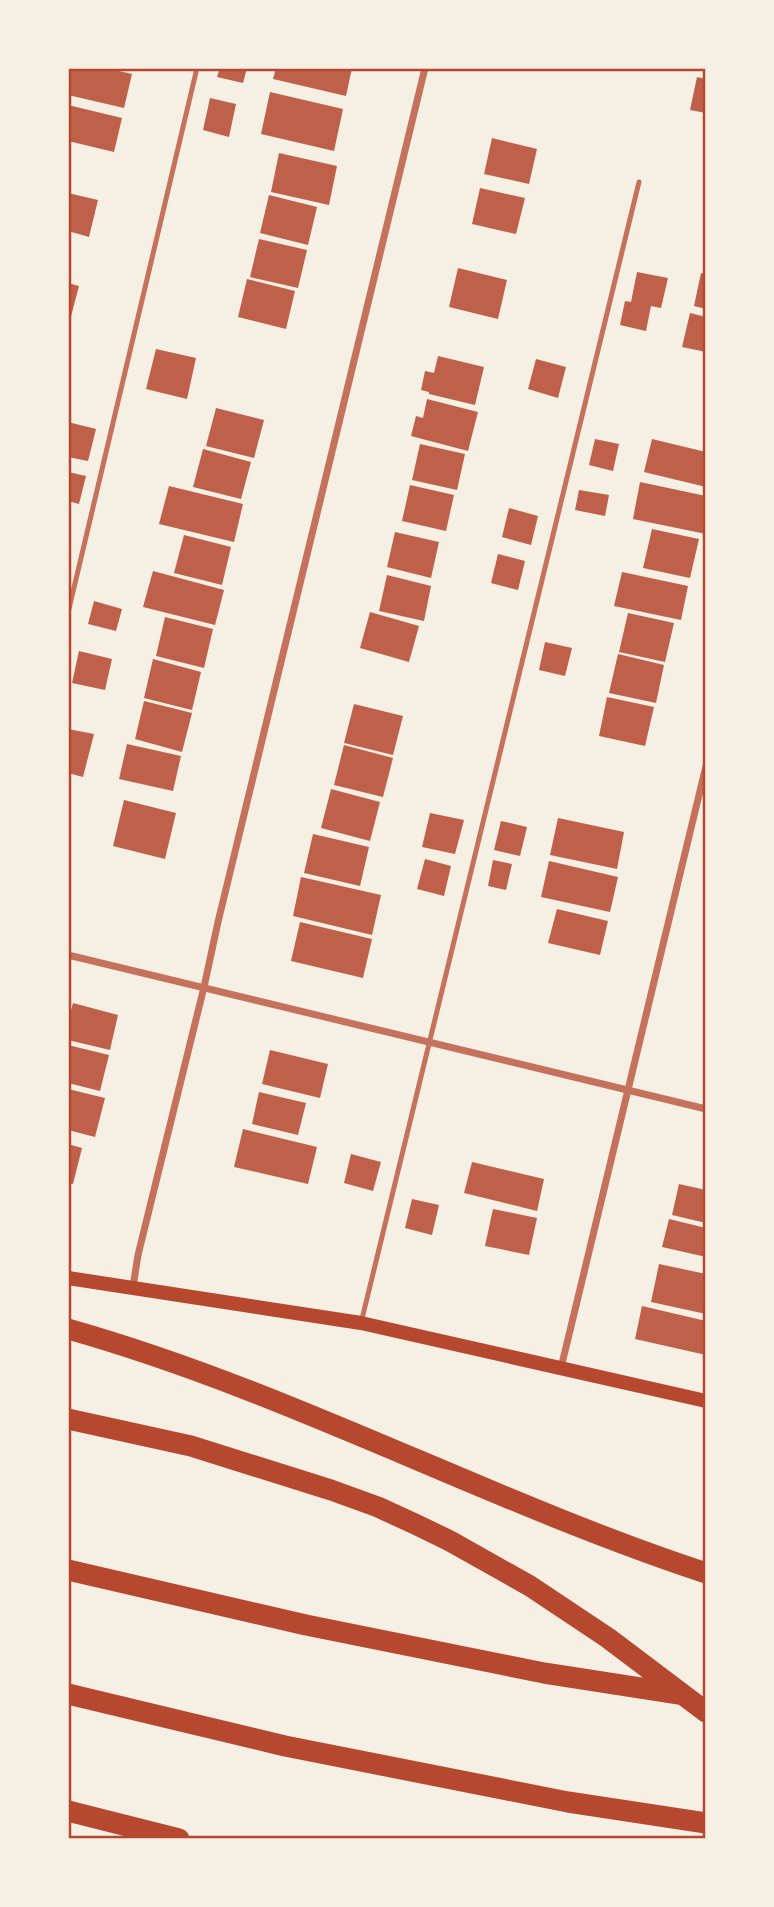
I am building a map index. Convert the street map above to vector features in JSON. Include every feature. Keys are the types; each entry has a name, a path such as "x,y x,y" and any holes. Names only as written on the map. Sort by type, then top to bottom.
{"highway":[{"path":"68,1329 223,1380 620,1544 706,1573"},
{"path":"68,1419 191,1446 378,1507 486,1560 570,1612 706,1712"},
{"path":"68,1570 306,1625 531,1671 706,1698"},
{"path":"68,1695 312,1752 568,1802 706,1823"},
{"path":"68,1811 179,1839"}],"main road":[{"path":"68,1278 362,1323 706,1401"}],"street":[{"path":"132,1287 425,68"},
{"path":"561,1368 706,766"},
{"path":"68,955 706,1109"}],"lane":[{"path":"68,613 197,68"},
{"path":"362,1323 639,182"}],"building":[{"path":"68,68 106,68 132,74 124,108 68,95"},
{"path":"220,68 247,68 243,83 217,77"},
{"path":"276,68 352,68 346,96 273,79"},
{"path":"697,77 706,79 706,113 690,110"},
{"path":"270,92 343,109 334,151 261,134"},
{"path":"210,98 236,104 229,137 203,130"},
{"path":"68,105 122,118 114,152 68,141"},
{"path":"492,138 537,149 529,184 484,174"},
{"path":"279,153 337,166 329,205 271,192"},
{"path":"480,188 525,198 516,234 472,224"},
{"path":"68,193 98,200 89,237 68,231"},
{"path":"269,195 317,207 308,245 260,233"},
{"path":"259,239 307,250 298,288 250,277"},
{"path":"458,268 507,280 498,319 449,307"},
{"path":"637,272 668,278 661,308 651,306 646,331 620,325 625,301 631,302"},
{"path":"701,273 706,274 706,309 694,306"},
{"path":"247,279 295,291 286,329 238,317"},
{"path":"68,283 79,286 69,324 68,324"},
{"path":"690,313 706,317 706,352 682,347"},
{"path":"156,349 196,358 187,399 146,389"},
{"path":"438,356 484,367 475,405 421,390 425,371 434,373"},
{"path":"536,359 566,367 558,398 528,389"},
{"path":"427,399 478,412 468,451 411,436 416,416 423,418"},
{"path":"216,408 264,420 254,458 206,446"},
{"path":"68,422 96,429 88,461 68,457"},
{"path":"595,439 619,444 613,471 589,465"},
{"path":"652,439 706,452 706,487 644,472"},
{"path":"420,444 465,454 457,490 412,480"},
{"path":"203,449 251,462 241,499 193,487"},
{"path":"68,472 86,476 79,504 68,501"},
{"path":"640,482 706,496 706,534 633,519"},
{"path":"410,485 454,495 446,531 402,521"},
{"path":"169,486 243,504 234,542 159,524"},
{"path":"579,490 609,495 605,516 575,510"},
{"path":"509,508 538,516 531,545 502,537"},
{"path":"652,529 699,539 690,578 643,568"},
{"path":"395,532 439,542 431,578 387,567"},
{"path":"184,535 231,547 222,585 174,573"},
{"path":"498,554 525,561 518,590 491,583"},
{"path":"153,571 224,590 215,625 143,607"},
{"path":"622,572 688,586 681,620 614,606"},
{"path":"387,575 431,586 424,621 379,611"},
{"path":"94,601 122,609 116,631 88,624"},
{"path":"370,612 419,626 409,662 360,648"},
{"path":"628,613 674,623 665,662 619,652"},
{"path":"165,617 213,629 204,668 156,656"},
{"path":"545,642 572,648 565,676 539,670"},
{"path":"79,651 112,659 105,690 72,683"},
{"path":"618,654 664,665 656,703 609,693"},
{"path":"153,659 201,672 192,710 144,698"},
{"path":"607,697 654,707 645,746 599,736"},
{"path":"144,701 192,713 182,752 135,739"},
{"path":"354,704 403,716 393,755 344,743"},
{"path":"68,729 94,734 83,777 68,773"},
{"path":"127,744 181,756 173,791 119,779"},
{"path":"344,745 393,758 383,797 334,785"},
{"path":"331,789 380,802 370,841 321,828"},
{"path":"124,800 176,813 165,859 113,846"},
{"path":"430,813 464,820 455,854 422,847"},
{"path":"558,818 624,832 617,869 550,855"},
{"path":"501,821 527,827 520,856 494,850"},
{"path":"313,834 369,847 360,886 304,873"},
{"path":"425,859 451,866 444,896 417,889"},
{"path":"493,860 512,864 506,890 488,886"},
{"path":"549,861 618,877 610,912 541,897"},
{"path":"301,877 381,895 372,935 293,916"},
{"path":"557,909 608,921 600,955 548,943"},
{"path":"300,922 372,939 363,978 291,961"},
{"path":"73,1003 118,1015 110,1050 68,1040 68,1021"},
{"path":"68,1045 109,1055 100,1091 68,1083"},
{"path":"270,1050 328,1064 320,1098 262,1084"},
{"path":"68,1089 105,1098 95,1137 68,1130"},
{"path":"259,1092 306,1103 298,1135 252,1124"},
{"path":"243,1129 317,1147 308,1184 234,1167"},
{"path":"68,1144 82,1148 73,1184 68,1183"},
{"path":"351,1154 381,1162 373,1191 344,1183"},
{"path":"472,1162 544,1179 537,1211 464,1193"},
{"path":"679,1184 706,1190 706,1223 672,1215"},
{"path":"412,1199 439,1205 432,1235 405,1228"},
{"path":"493,1209 537,1218 529,1255 485,1246"},
{"path":"669,1219 706,1228 706,1257 662,1247"},
{"path":"659,1264 706,1274 706,1314 651,1302"},
{"path":"642,1306 706,1321 706,1355 635,1339"}]}
